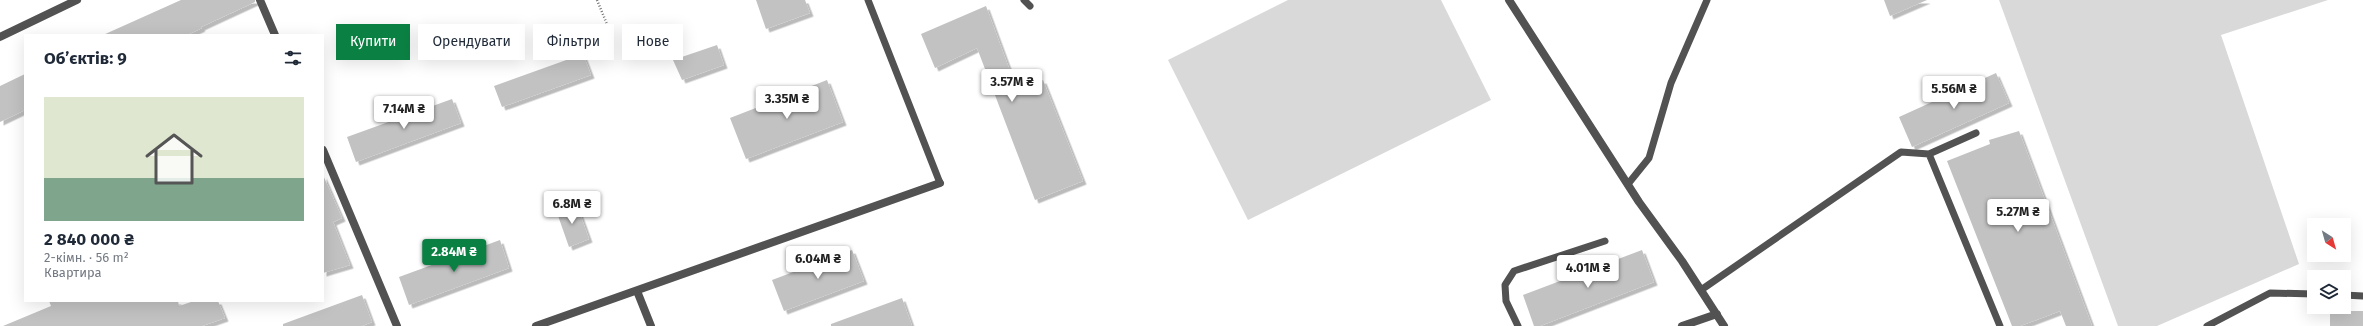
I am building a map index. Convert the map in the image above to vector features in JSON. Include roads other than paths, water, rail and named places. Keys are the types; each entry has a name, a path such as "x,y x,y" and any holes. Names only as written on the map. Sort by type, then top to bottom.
{"street":[{"path":"0,37 77,0"},
{"path":"260,0 275,34"},
{"path":"1509,0 1628,184 1718,314 1724,326"},
{"path":"324,152 397,326"},
{"path":"536,326 940,183"},
{"path":"637,291 651,326"},
{"path":"1682,326 1718,314"}],"lane":[{"path":"868,0 940,183"},
{"path":"1024,0 1030,6"},
{"path":"1628,184 1649,158 1671,83 1707,0"},
{"path":"1701,290 1901,152 1928,154 1976,133"},
{"path":"1928,154 2000,326"},
{"path":"1518,326 1506,301 1505,285 1514,271 1605,240"},
{"path":"2207,326 2270,293 2307,294"},
{"path":"2351,295 2363,296"}]}
